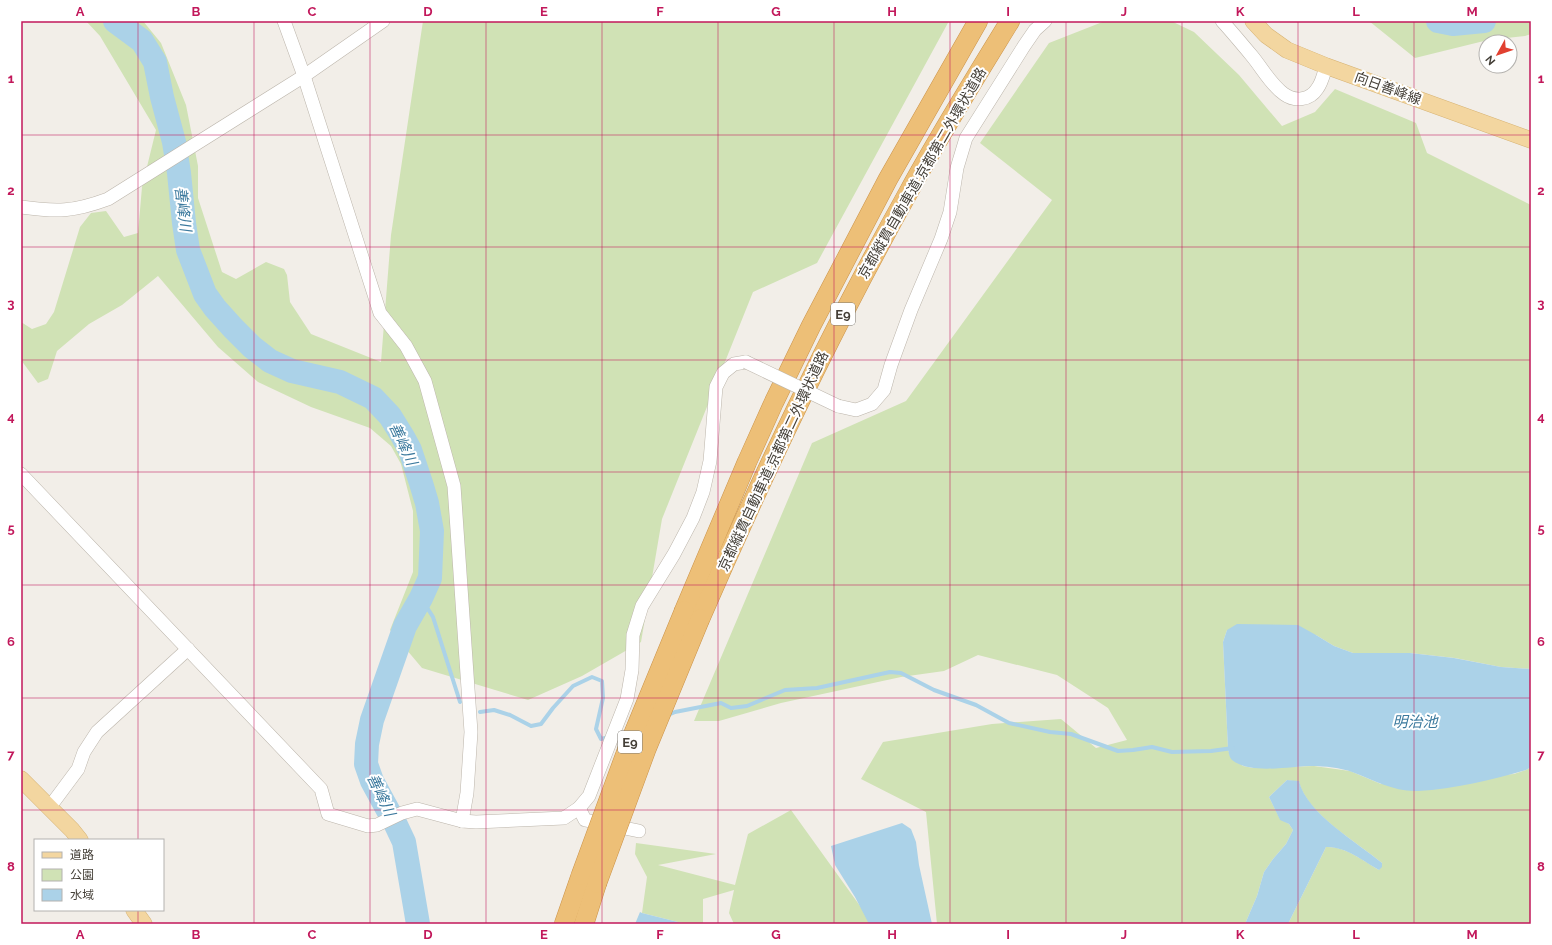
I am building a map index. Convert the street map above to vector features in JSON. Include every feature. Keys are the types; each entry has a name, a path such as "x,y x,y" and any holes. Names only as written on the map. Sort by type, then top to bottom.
{"highway":[{"name":"京都縦貫自動車道;京都第二外環状道路","path":"564,924 589,879 646,750 692,615 759,435 811,326 888,179 978,21"},
{"name":"京都縦貫自動車道;京都第二外環状道路","path":"692,615 766,471 794,412 867,268 949,120 1010,21"},
{"name":"京都縦貫自動車道;京都第二外環状道路","path":"584,924 589,879"}],"main road":[{"name":"向日善峰線","path":"1254,21 1266,35 1287,50 1326,66 1531,140"},
{"path":"21,778 79,839"},
{"path":"135,911 144,924"}],"street":[{"path":"284,21 304,76 380,313 406,346 425,381 454,486 471,732 467,792 462,821"},
{"path":"21,207 49,211 65,210 86,207 108,199 304,76 384,21"},
{"path":"21,474 321,789 328,814 368,826 377,825 402,813 417,809 462,821 476,822 564,818 579,808 589,796 627,699 632,670 633,635 642,606 674,554 693,518 703,492 710,461 716,388 723,373 734,364 746,362 838,406 856,410 872,404 884,390 898,344 944,232 950,212 957,168 966,138 1024,46 1035,30 1045,21"},
{"path":"1222,21 1284,94 1302,99 1311,95 1318,89 1326,66"},
{"path":"49,808 78,770 84,752 97,732 188,649"},
{"path":"579,808 585,820 639,831"}],"green space":[{"path":"86,21 143,21 161,43 186,105 198,166 198,198 222,272 236,279 266,262 284,269 287,275 290,302 311,334 381,362 391,235 423,21 949,21 817,263 753,292 662,519 641,642 582,676 528,700 422,668 390,630 413,572 413,511 401,464 391,446 370,428 311,407 258,382 218,347 158,276 122,305 89,324 57,351 48,379 38,383 21,360 21,322 32,329 46,324 54,312 80,227 91,213 106,211 124,237 138,233 142,187 156,130 100,36"},
{"path":"1105,21 1171,21 1194,32 1239,75 1282,126 1315,112 1335,89 1416,123 1427,153 1531,205 1531,669 1501,667 1455,658 1410,653 1353,653 1334,646 1316,635 1227,630 1223,642 1228,749 1230,756 1243,766 1253,768 1314,766 1350,771 1381,784 1514,774 1531,767 1531,924 1288,924 1326,847 1333,847 1347,851 1379,870 1382,863 1334,827 1322,816 1304,794 1299,782 1287,780 1269,797 1280,819 1289,824 1293,830 1286,844 1264,872 1257,896 1245,924 937,924 926,812 861,779 883,742 992,724 1061,719 1096,748 1127,740 1108,708 1057,675 978,655 944,671 901,677 781,703 719,721 694,721 812,443 906,401 1052,200 980,143 1049,43"},
{"path":"1369,21 1531,21 1531,34 1525,36 1518,37 1518,34 1478,34 1478,42 1415,58"},
{"path":"791,810 873,924 734,924 729,913 734,890 703,899 703,924 686,924 642,913 647,877 635,854 636,843 716,854 658,865 735,885 748,834"}],"water":[{"name":"明治池","path":"1237,624 1298,625 1334,646 1353,653 1410,653 1454,658 1501,667 1531,669 1531,767 1526,770 1473,784 1409,791 1392,788 1348,771 1322,766 1271,769 1240,765 1231,759 1228,749 1223,642 1227,630"},
{"path":"1287,780 1299,781 1304,793 1322,816 1382,863 1382,867 1379,870 1347,851 1333,847 1326,847 1288,924 1245,924 1257,896 1264,872 1286,844 1293,830 1289,824 1280,820 1269,797"},
{"path":"902,823 911,829 916,842 919,865 932,924 869,924 855,897 835,865 831,846"},
{"path":"640,912 642,913 686,924 635,924"}],"waterway":[{"name":"善峰川","path":"115,21 142,41 155,62 162,97 174,142 188,250 205,294 233,328 252,347 270,361 292,371 340,382 373,398 390,416 410,450 427,503 432,531 430,578 421,598 405,626 372,720 367,744 366,764 372,781 404,842 418,924"},
{"path":"1438,21 1453,24 1484,21"},
{"path":"421,598 433,617 460,702"},
{"path":"666,716 675,712 721,703 731,708 747,706 785,690 817,688 890,672 901,673 934,690 976,705 1009,723 1050,732 1071,734 1118,751 1152,747 1172,752 1211,751 1233,748"},
{"path":"480,712 494,710 510,715 531,726 541,724 573,686 592,677 602,681 603,698 596,729 601,739 609,737"}]}
